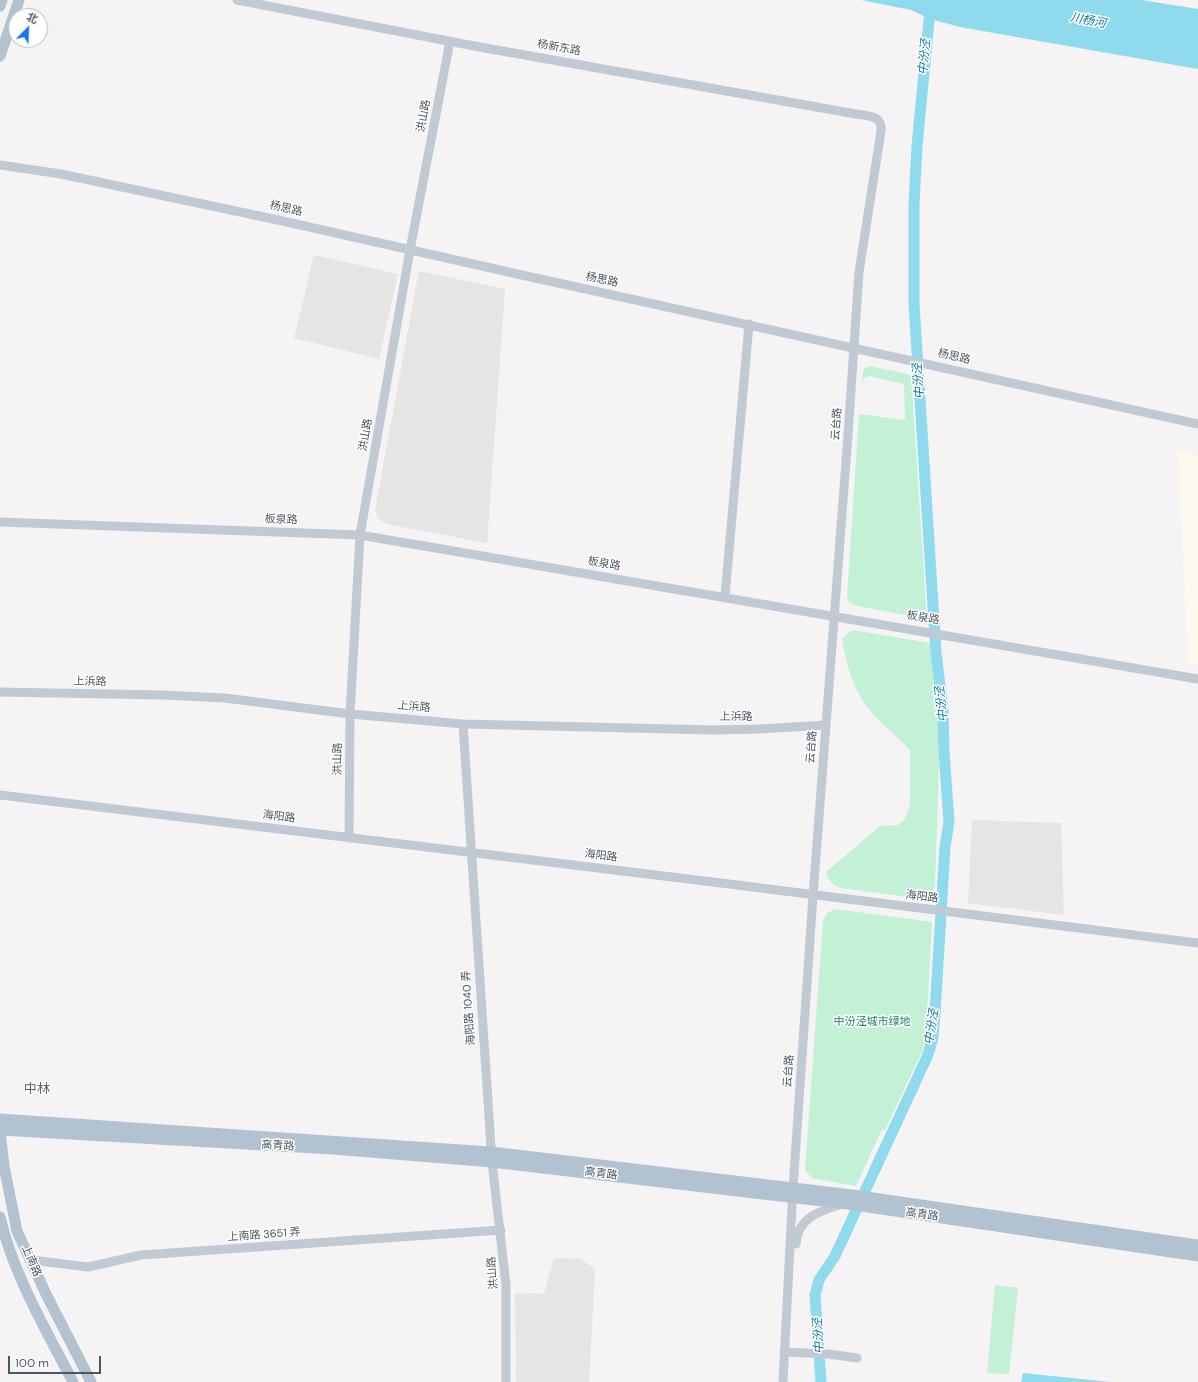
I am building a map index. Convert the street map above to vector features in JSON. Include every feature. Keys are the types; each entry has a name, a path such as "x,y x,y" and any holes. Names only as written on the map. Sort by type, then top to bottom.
{"main road":[{"path":"0,6 2,0"},
{"path":"0,56 20,0"},
{"name":"高青路","path":"0,1119 492,1157 793,1192 848,1201 1198,1245"},
{"name":"高青路","path":"0,1130 492,1157"},
{"name":"上南路","path":"0,1130 4,1166 17,1231 46,1294 91,1382"},
{"name":"高青路","path":"873,1204 1198,1256"},
{"name":"上南路","path":"0,1217 4,1236 35,1310 73,1382"}],"street":[{"name":"杨新东路","path":"237,0 450,41 877,118"},
{"name":"洪山路","path":"349,838 350,714 360,535 410,250 450,41"},
{"name":"云台路","path":"783,1382 793,1192 833,615 861,250 881,130 880,122 877,118"},
{"name":"杨思路","path":"0,165 61,174 749,324 1198,424"},
{"path":"725,596 749,324"},
{"name":"板泉路","path":"0,522 360,535 725,596 1198,679"},
{"name":"上浜路","path":"0,692 162,695 225,698 350,714 463,724 706,730 759,729 826,725"},
{"name":"海阳路 1040 弄","path":"463,724 492,1157"},
{"name":"海阳路","path":"0,795 1198,943"},
{"name":"洪山路","path":"492,1157 501,1230 507,1305 506,1382"},
{"path":"789,1268 794,1258 796,1234 799,1227 817,1212 848,1201"},
{"name":"上南路 3651 弄","path":"30,1260 92,1266 141,1255 501,1230"},
{"path":"784,1352 829,1354 857,1358"}],"shaded area":[{"path":"314,255 398,274 379,359 294,338"},
{"path":"419,271 505,289 487,543 386,524 379,519 375,510"},
{"path":"1178,452 1198,455 1198,664 1188,663"},
{"path":"972,820 1061,823 1064,915 968,903"},
{"path":"554,1258 581,1259 595,1270 589,1382 516,1382 515,1293 544,1294"}],"green space":[{"path":"870,366 911,375 927,619 857,606 849,602 847,598 859,414 905,420 904,384 869,376 864,378 861,384 864,369"},
{"path":"853,630 930,643 938,716 939,765 935,885 930,900 841,888 835,886 831,882 826,872 880,826 898,825 905,819 910,804 910,750 870,710 856,688 847,664 842,638"},
{"name":"中汾泾城市绿地","path":"835,909 932,922 926,1035 922,1052 885,1130 882,1129 856,1186 812,1178 805,1170 823,921 827,913"},
{"path":"995,1285 1018,1288 1009,1374 987,1373"}],"water":[{"name":"川杨河","path":"861,0 1141,0 1198,9 1198,69 960,27 930,19 911,10"},
{"path":"1023,1373 1110,1382 1021,1382"}],"waterway":[{"name":"中汾泾","path":"821,1382 815,1295 819,1280 835,1256 927,1057 933,1038 935,1013 945,847 949,822 944,752 943,710 936,653 914,304 914,204 917,146 931,0"}],"district":[{"name":"中林","path":"37,1090"}]}
